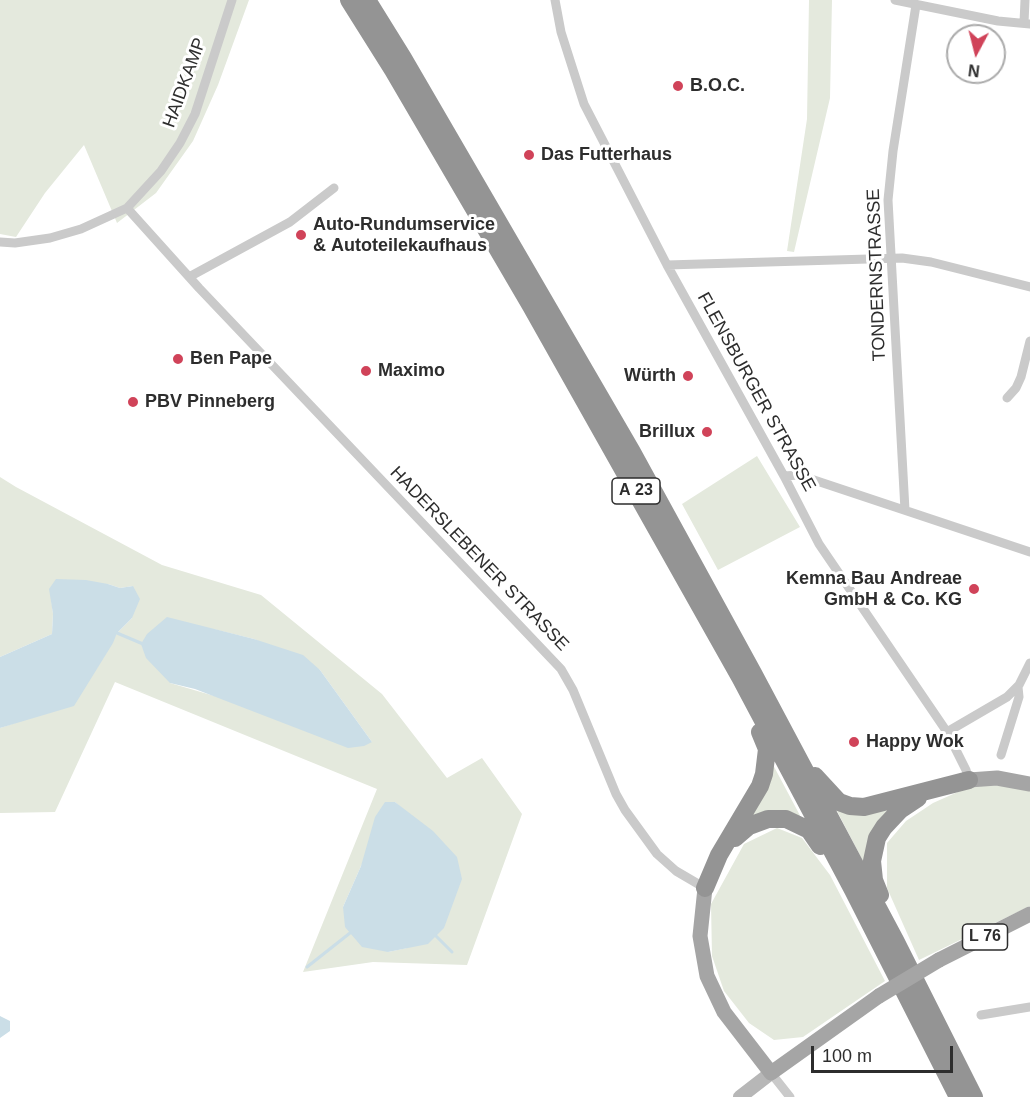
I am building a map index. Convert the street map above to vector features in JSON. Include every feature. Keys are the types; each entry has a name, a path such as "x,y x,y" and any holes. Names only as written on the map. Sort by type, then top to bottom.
{"highway":[{"name":"A 23","path":"350,0 537,316 740,677 958,1097"},
{"name":"A 23","path":"367,0 427,98 632,452 896,942 974,1097"},
{"path":"705,888 726,844 756,795 764,774 767,749 740,677"},
{"path":"802,765 839,801 850,806 864,807 969,780"},
{"path":"896,942 874,880 873,850 884,827 900,810 928,791"},
{"path":"726,844 749,826 768,819 786,819 809,830 852,890"}],"main road":[{"path":"969,780 997,778 1030,784"},
{"path":"705,888 700,936 707,976 724,1012 771,1073 740,1097"},
{"name":"L 76","path":"771,1073 879,996 939,960 1030,914"}],"street":[{"name":"HAIDKAMP","path":"0,242 15,243 50,238 81,229 127,208 161,171 190,124 232,0"},
{"name":"FLENSBURGER STRASSE","path":"555,0 561,32 584,104 667,264 819,544 947,732 969,780"},
{"path":"895,0 998,21 1027,23 1025,0"},
{"name":"TONDERNSTRASSE","path":"905,510 888,201 916,5"},
{"path":"189,277 290,222 334,188"},
{"name":"HADERSLEBENER STRASSE","path":"127,208 189,277 561,669 573,690 612,785 625,810 657,854 676,871 705,888"},
{"path":"667,264 890,258 931,262 1030,287"},
{"path":"1006,398 1016,388 1022,376 1030,341"},
{"path":"784,476 799,475 1030,552"},
{"path":"947,732 1007,697 1018,687 1030,663"},
{"path":"1000,755 1019,697 1018,687"},
{"path":"981,1015 1030,1007"},
{"path":"771,1073 790,1097"}],"shaded area":[{"path":"0,0 249,0 218,85 193,141 156,193 117,223 84,145 45,193 16,237 0,234"},
{"path":"809,0 832,0 830,98 794,252 787,251 807,119"},
{"path":"757,456 800,527 718,570 682,504"},
{"path":"0,477 162,565 261,595 382,694 447,778 482,758 522,814 467,965 373,962 303,972 377,789 115,682 55,812 0,813 0,728 33,717 97,668 117,633 132,618 133,586 120,588 108,584 50,589 53,614 52,634 0,657","holes":["213,629 254,639 320,670 372,742 170,683","395,802 411,816 407,948 388,952 343,907 361,866"]},
{"path":"56,579 86,580 120,588 133,586 140,599 132,618 117,633 74,706 0,728 0,657 52,634 53,614 49,589"},
{"path":"167,617 254,639 303,655 320,670 372,742 364,746 348,748 195,689 170,683 146,658 141,644 147,634"},
{"path":"771,761 804,823 745,821"},
{"path":"995,785 1030,790 1030,906 919,960 887,888 887,843 906,821 933,803 969,787"},
{"path":"385,802 395,802 433,831 457,857 462,879 444,928 428,944 388,952 362,947 345,927 343,907 361,866 375,817"},
{"path":"895,807 865,865 836,809"},
{"path":"777,828 802,838 830,875 885,981 803,1037 774,1040 749,1023 724,991 712,956 711,904 744,844"},
{"path":"0,1016 10,1021 10,1031 0,1038"}],"waterway":[{"path":"117,633 143,644"},
{"path":"307,967 350,933"},
{"path":"436,936 452,952"}],"place":[{"name":"B.O.C.","path":"678,86"},
{"name":"Das Futterhaus","path":"529,155"},
{"name":"Auto-Rundumservice & Autoteilekaufhaus","path":"301,235"},
{"name":"Ben Pape","path":"178,359"},
{"name":"Maximo","path":"366,371"},
{"name":"Würth","path":"688,376"},
{"name":"PBV Pinneberg","path":"133,402"},
{"name":"Brillux","path":"707,432"},
{"name":"Kemna Bau Andreae GmbH & Co. KG","path":"974,589"},
{"name":"Happy Wok","path":"854,742"}]}
